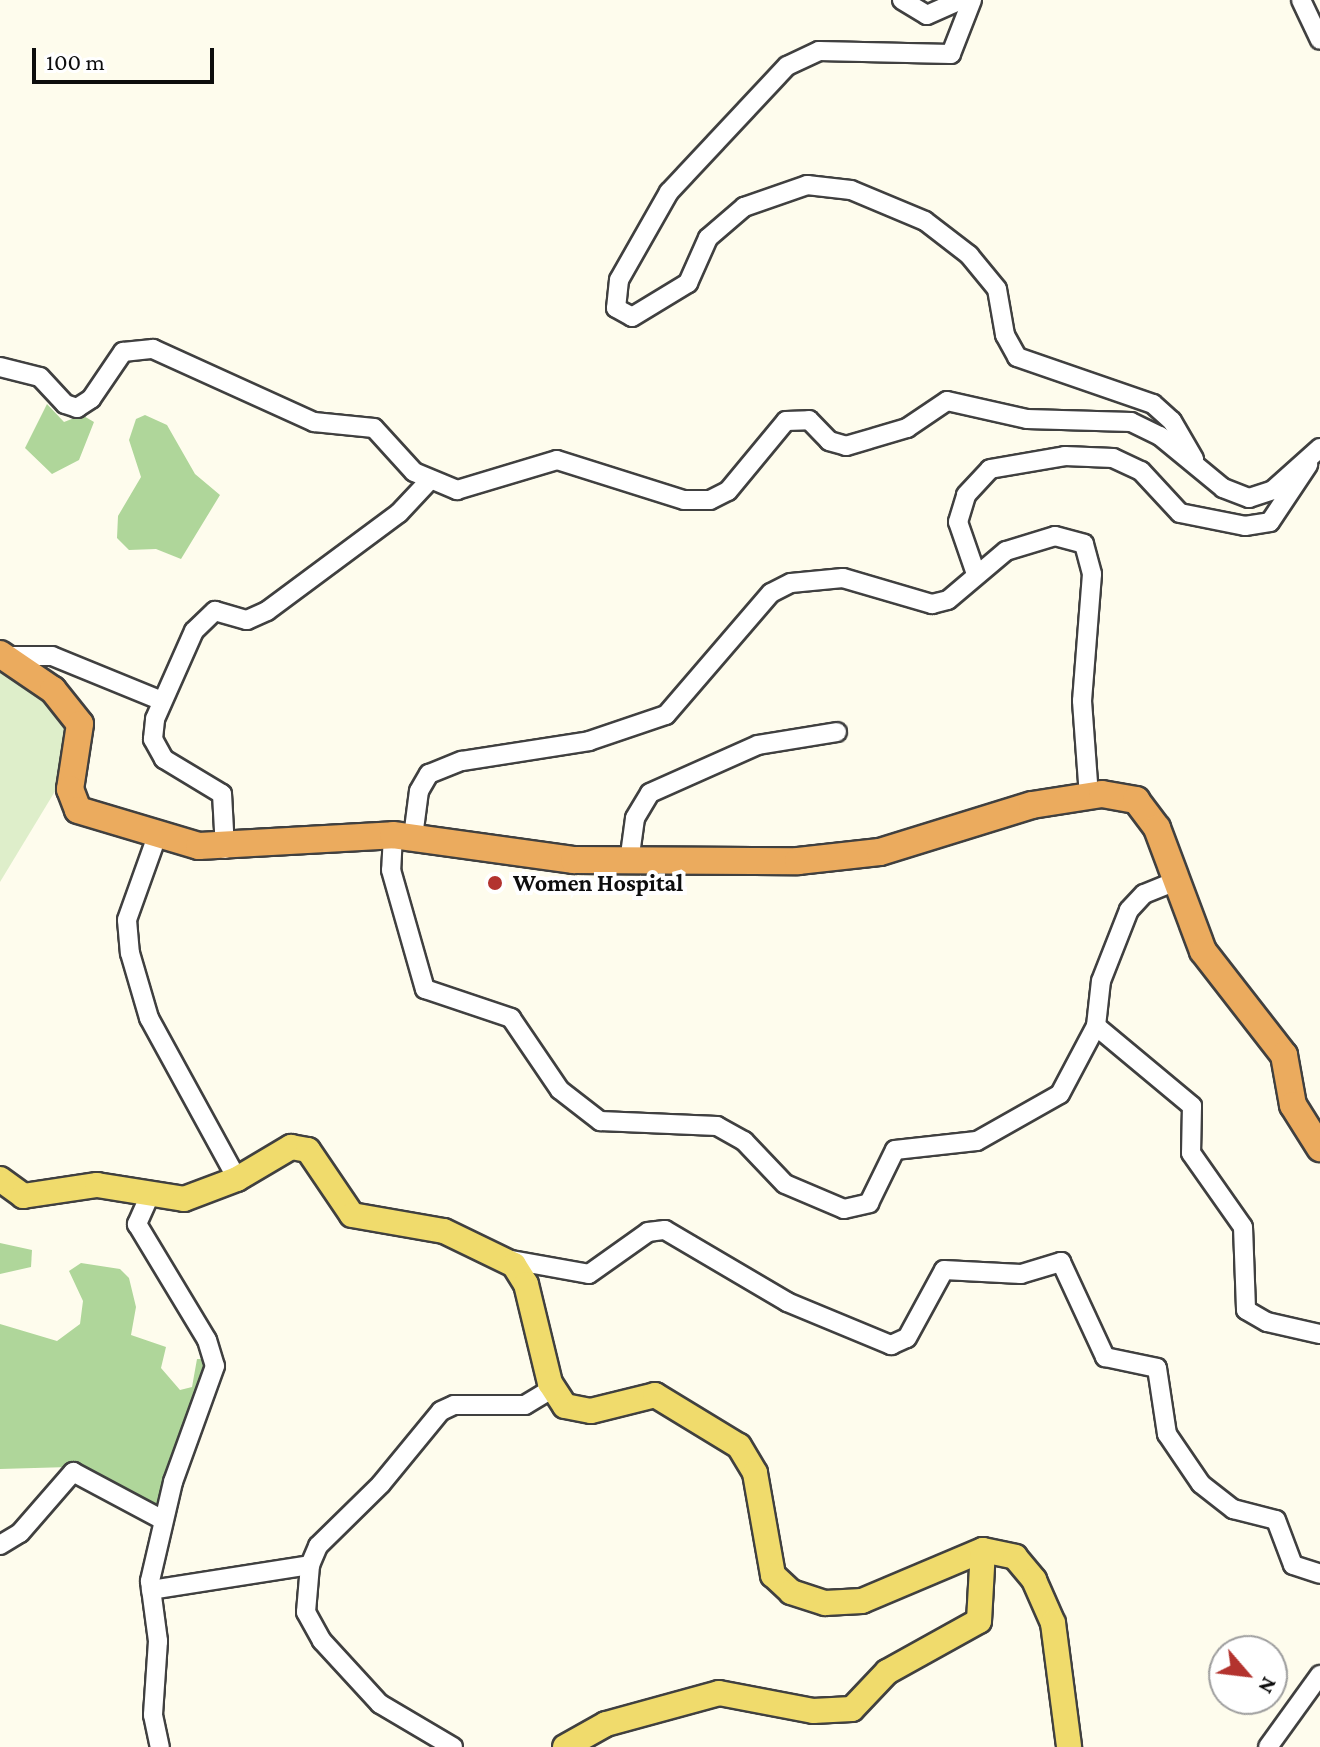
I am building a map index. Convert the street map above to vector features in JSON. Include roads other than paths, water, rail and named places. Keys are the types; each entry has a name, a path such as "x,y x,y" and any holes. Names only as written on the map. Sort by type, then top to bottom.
{"highway":[{"path":"2,655 53,690 80,724 70,789 78,810 157,836 225,849 403,836 494,853 629,862 854,856 994,814 1089,796 1120,794 1147,809 1209,961 1284,1055 1293,1105 1320,1148"}],"main road":[{"path":"0,1179 23,1196 97,1185 149,1197 184,1199 237,1179 300,1146 315,1157 352,1215 444,1231 506,1259 526,1284 552,1389 565,1406 591,1411 655,1395 739,1446 755,1473 773,1575 806,1599 862,1601 983,1550 1005,1551 1026,1567 1053,1623 1069,1747"},
{"path":"565,1747 606,1724 719,1693 813,1711 852,1709 887,1672 979,1621 983,1550"}],"street":[{"path":"902,0 927,15 961,0"},
{"path":"972,0 956,49 944,57 819,51 787,66 669,192 619,280 616,308 632,317 688,283 708,238 744,207 807,185 851,190 925,221 969,255 997,289 1005,335 1017,357 1153,404 1172,421 1200,472"},
{"path":"1301,0 1320,40"},
{"path":"0,367 40,377 65,404 77,408 91,399 123,352 153,349 197,374 314,422 374,428 403,464 429,481 474,489 550,461 568,461 699,502 728,491 786,421 809,420 829,441 846,446 907,428 947,401 1027,419 1131,422 1160,436 1200,472 1235,494 1262,497 1320,449"},
{"path":"975,571 961,539 960,507 990,469 1065,456 1113,458 1141,471 1180,513 1259,526 1278,513 1320,449"},
{"path":"225,849 222,794 160,753 152,730 162,701 205,618 223,610 247,620 267,611 399,513 429,481"},
{"path":"1089,796 1082,701 1092,574 1084,544 1055,536 1027,542 975,571 948,600 932,604 843,578 791,583 760,603 666,715 589,741 462,761 429,774 419,791 391,870 425,989 511,1018 549,1076 586,1113 637,1127 717,1126 744,1141 785,1184 844,1209 869,1203 895,1150 959,1147 1043,1108 1071,1080 1096,1026 1101,981 1129,910 1144,894 1177,881"},
{"path":"2,655 52,656 162,701"},
{"path":"629,862 635,818 650,793 758,745 837,732"},
{"path":"157,836 127,920 130,953 149,1018 237,1179"},
{"path":"1096,1026 1192,1106 1191,1153 1243,1227 1246,1310 1267,1322 1320,1334"},
{"path":"149,1197 137,1224 207,1340 215,1366 163,1520 151,1590 158,1641 153,1715 160,1747"},
{"path":"506,1259 589,1274 648,1232 665,1230 787,1302 891,1345 907,1338 944,1270 1021,1274 1061,1262 1105,1357 1157,1368 1167,1434 1201,1484 1233,1509 1276,1520 1293,1565 1320,1574"},
{"path":"453,1747 380,1704 316,1632 306,1612 310,1565 318,1546 381,1484 441,1411 454,1405 525,1405 552,1389"},
{"path":"0,1545 20,1533 59,1481 73,1472 163,1520"},
{"path":"151,1590 310,1565"},
{"path":"1268,1747 1320,1675"}],"place":[{"name":"Women Hospital","path":"495,883"}]}
